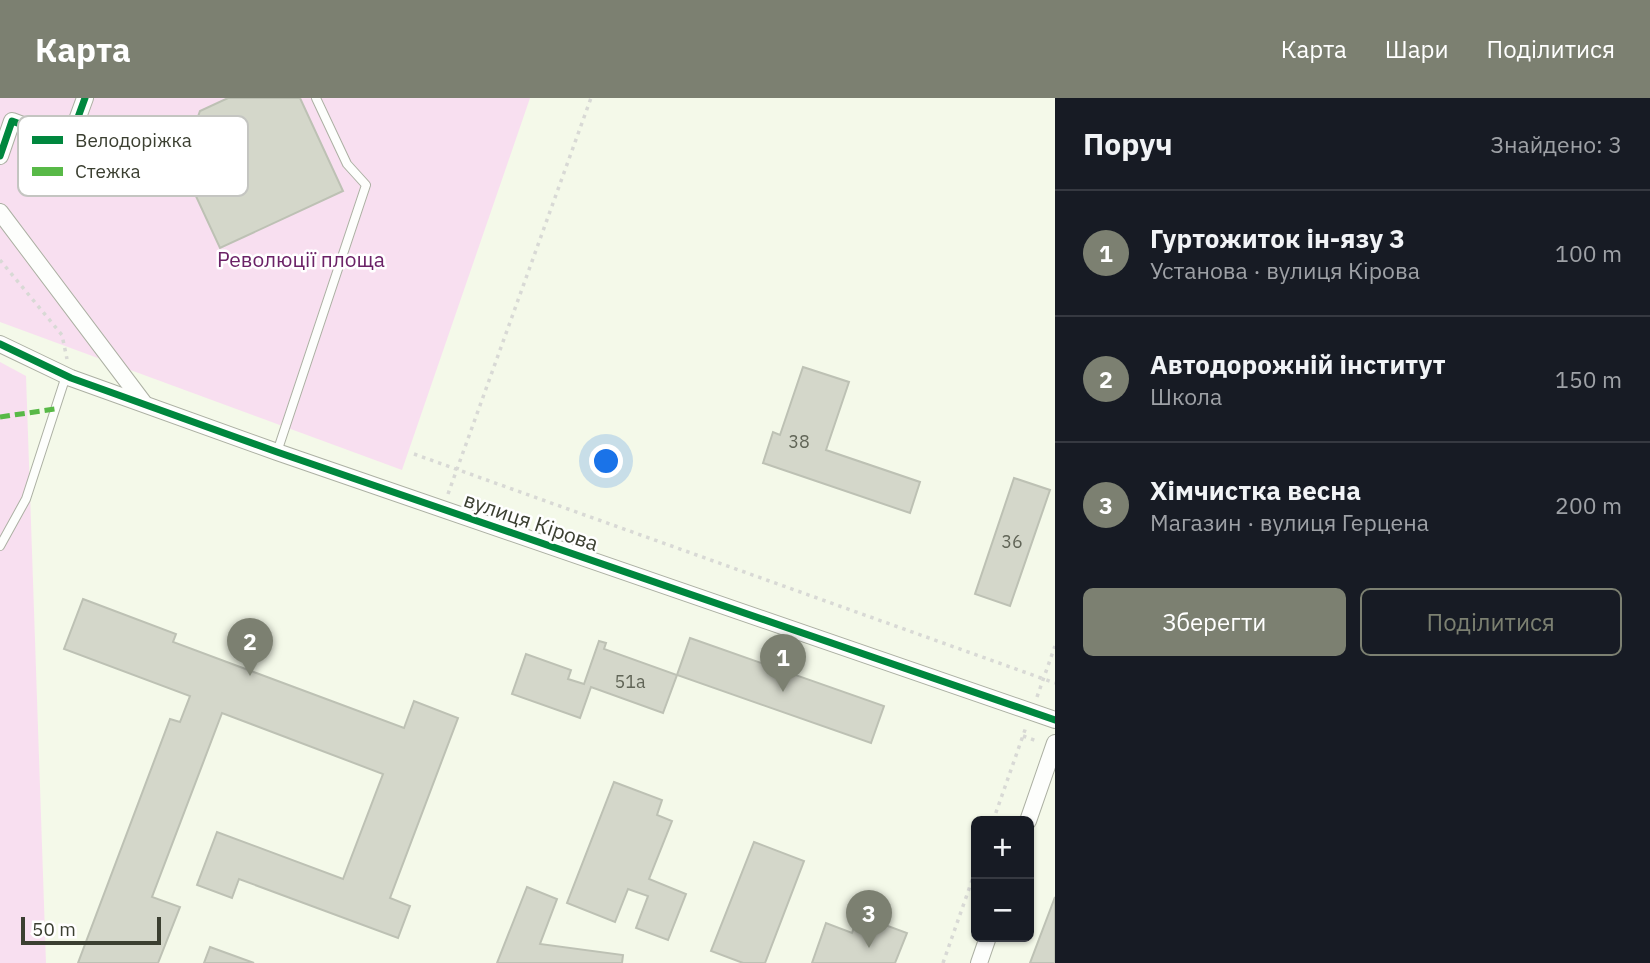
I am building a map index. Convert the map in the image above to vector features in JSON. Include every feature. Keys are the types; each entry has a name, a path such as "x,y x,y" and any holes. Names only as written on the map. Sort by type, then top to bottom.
{"street":[{"path":"78,116 85,98"},
{"path":"0,156 12,121 18,123"},
{"path":"0,212 143,402"},
{"name":"вулиця Кірова","path":"0,344 71,378 277,452 1055,720"},
{"path":"1030,816 1055,743"},
{"path":"979,963 986,942"}],"lane":[{"path":"277,452 366,185 347,164 316,98"},
{"path":"0,546 26,499 64,382 71,378"}],"path":[{"path":"443,510 591,98"},
{"path":"0,260 62,335 71,378"},
{"path":"414,454 1055,683"},
{"path":"995,816 1055,646"},
{"path":"943,963 972,879"}],"green space":[{"name":"Революції площа","path":"0,98 530,98 402,470 0,322"},
{"path":"0,362 26,376 46,963 0,963"}],"building":[{"path":"228,98 300,98 343,191 220,248 196,196 248,196 248,116 198,116 200,111"},
{"path":"803,367 849,382 826,450 920,482 910,513 763,463 773,432 780,435"},
{"path":"1014,478 1050,490 1010,606 975,594"},
{"path":"83,599 176,634 173,642 404,728 414,701 458,718 390,898 410,906 398,938 239,879 232,898 197,885 217,832 343,879 383,774 222,713 152,897 180,907 158,963 78,963 170,719 180,722 190,696 64,649"},
{"path":"690,638 884,706 871,743 677,675"},
{"path":"599,641 606,643 604,649 677,675 663,713 591,687 580,718 512,694 526,654 571,670 568,679 584,684"},
{"path":"614,782 662,800 657,815 672,821 649,879 686,894 668,940 636,928 648,896 628,889 615,922 567,903"},
{"path":"754,842 804,861 765,963 743,963 711,951"},
{"path":"527,887 557,899 540,944 623,955 622,963 497,963"},
{"path":"1055,897 1055,963 1030,963"},
{"path":"858,915 907,933 895,963 812,963 826,923 852,933"},
{"path":"210,947 254,963 204,963"}],"marked path":[{"path":"0,417 55,409"}],"cycle path":[{"path":"78,116 85,98"},
{"path":"0,156 12,121 18,123"},
{"path":"0,344 71,378 277,452 1055,720"}],"place":[{"name":"Автодорожній інститут","path":"250,676"},
{"name":"Гуртожиток ін-язу 3","path":"783,692"},
{"name":"Хімчистка весна","path":"869,948"}]}
